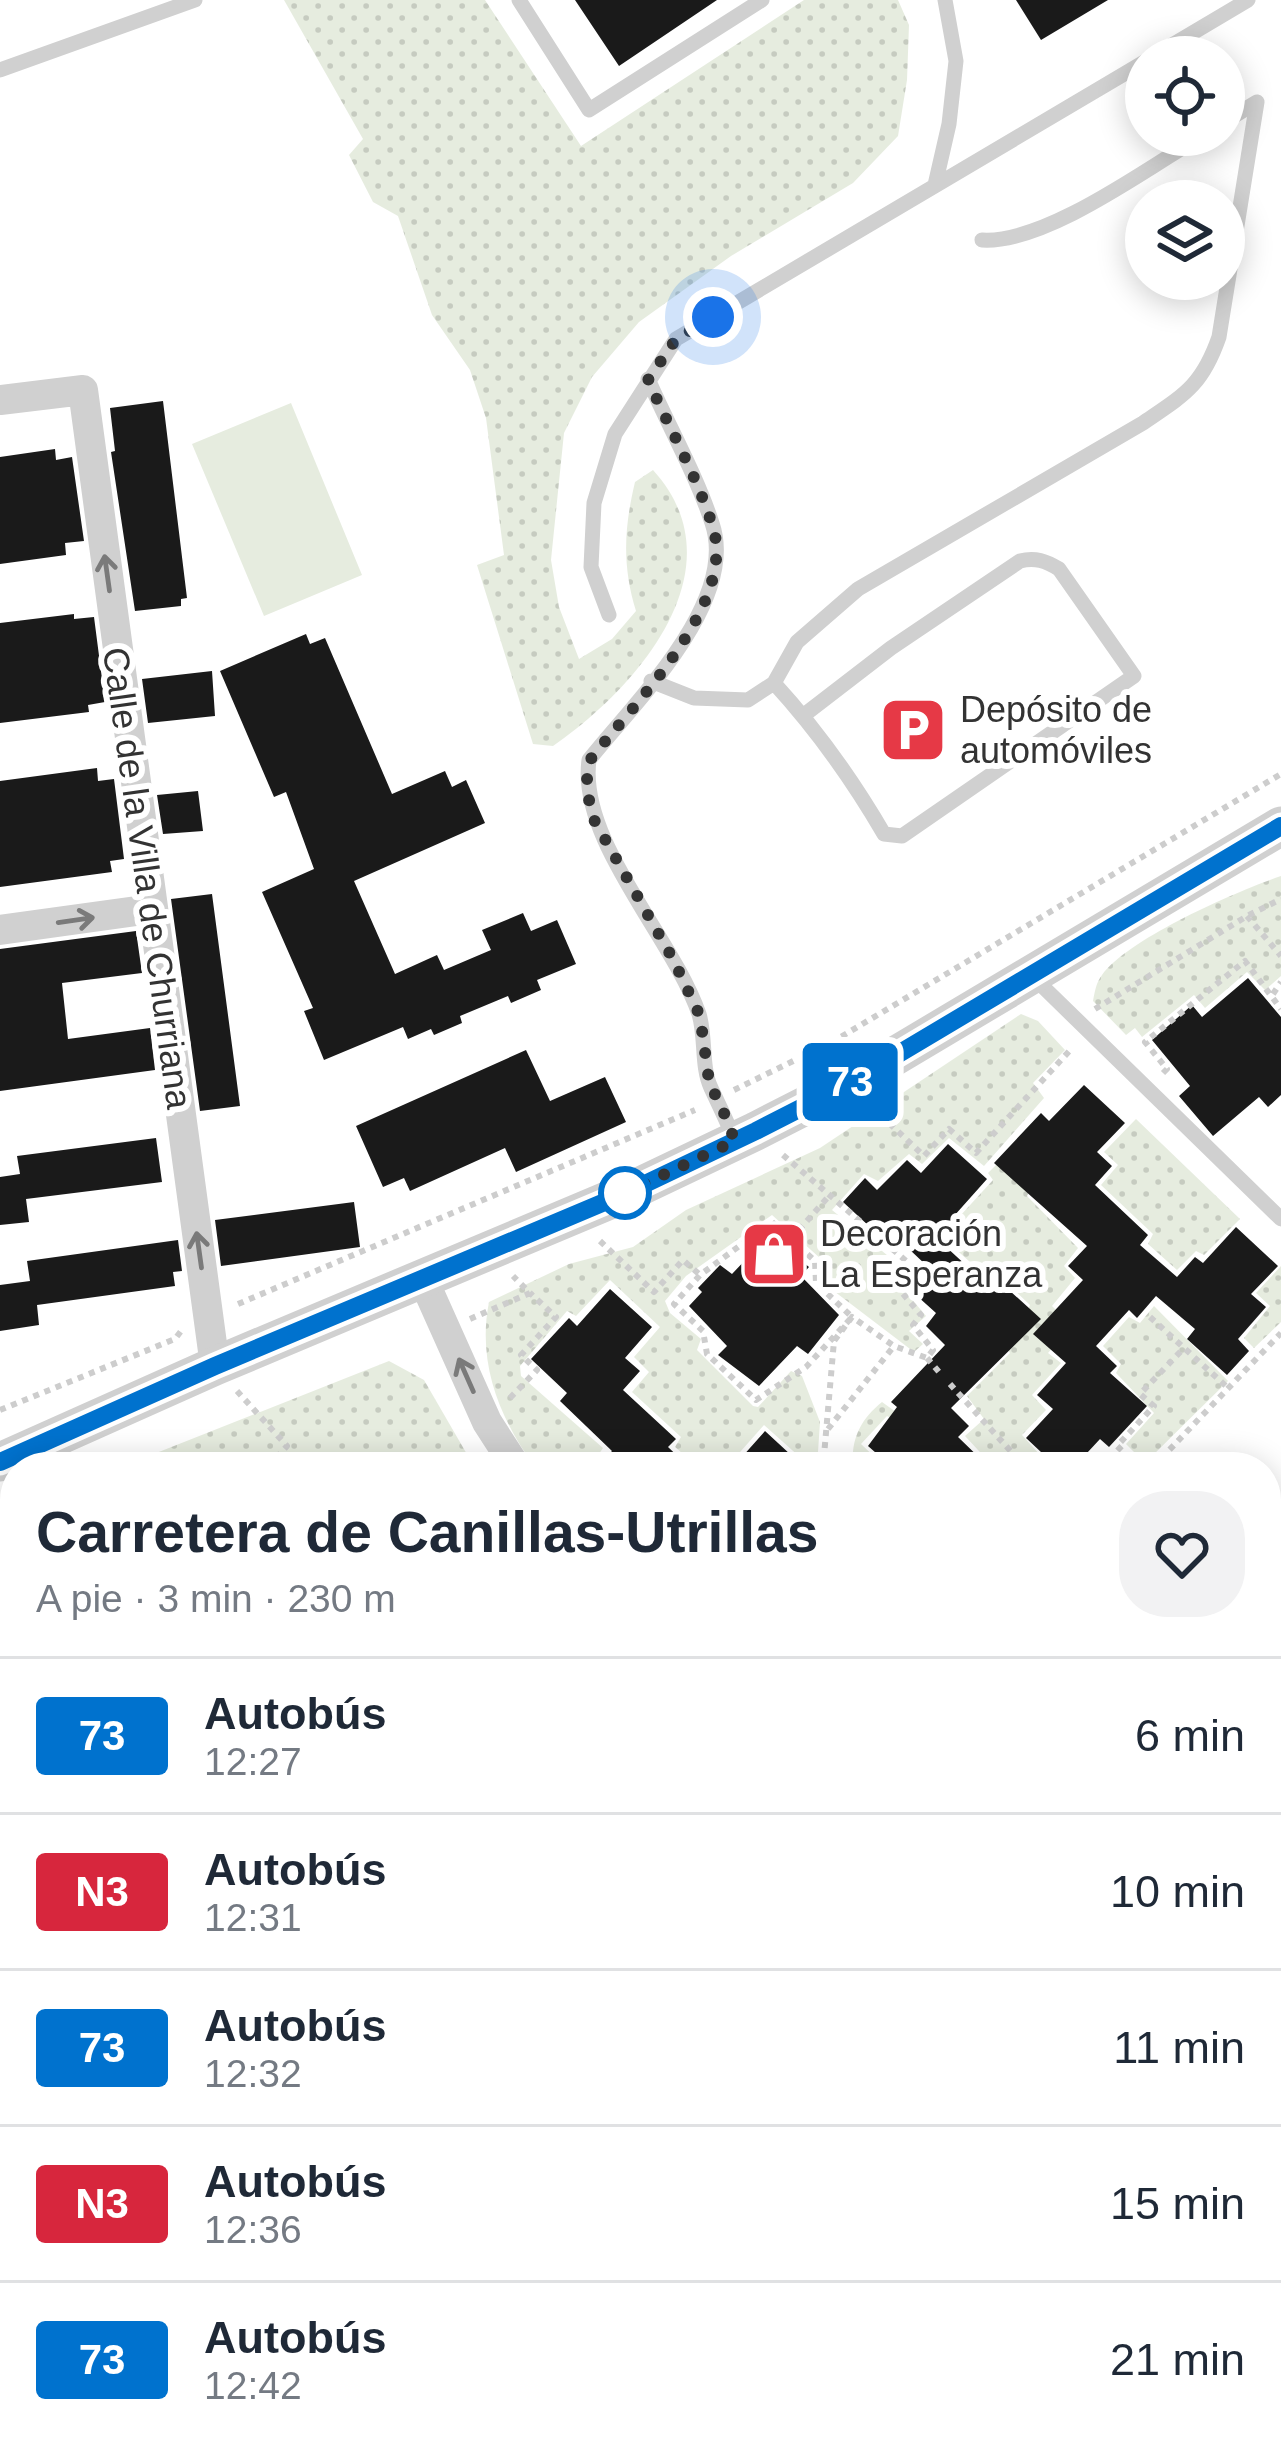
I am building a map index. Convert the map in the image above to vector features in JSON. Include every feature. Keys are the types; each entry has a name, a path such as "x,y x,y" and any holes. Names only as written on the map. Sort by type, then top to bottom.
{"street":[{"name":"Calle de la Villa de Churriana","path":"0,400 82,390 215,1366"},
{"path":"22,1452 745,1136 848,1084 1281,826"},
{"path":"1218,864 1281,842"},
{"path":"0,930 151,909"},
{"path":"423,1279 487,1422 506,1452"}],"lane":[{"path":"0,70 195,0"},
{"path":"519,0 589,110 762,0"},
{"path":"935,185 949,124 956,61 945,0"},
{"path":"1188,36 1248,0"},
{"path":"609,615 592,567 594,503 615,434 676,339 1125,73"},
{"path":"652,681 694,698 748,700 775,683 796,642 858,589 1143,424 1185,394 1208,371 1219,337 1257,102 1245,109"},
{"path":"982,240 1004,241 1086,206 1168,156"},
{"path":"648,380 713,526 718,558 710,594 696,624 590,760 586,786 593,818 700,1016 710,1088 745,1136"},
{"path":"775,683 849,776 884,834 902,836 1134,676 1059,569 1031,558 891,648 804,715"},
{"path":"1031,974 1281,1219"}],"path":[{"path":"0,1410 175,1339 183,1329 186,1312 245,1303 718,1098 834,1041 1281,774"},
{"path":"848,1084 924,1156 949,1129 976,1153 1071,1052 1078,1020 1281,899"},
{"path":"1247,916 1281,956"},
{"path":"1148,1088 1167,1070 1145,1042 1245,961 1281,1010"},
{"path":"1273,994 1281,982"},
{"path":"745,1136 829,1196 912,1266 898,1288 921,1316 913,1324 934,1350 927,1358"},
{"path":"791,1239 829,1196"},
{"path":"852,1317 806,1366 756,1400 707,1354 703,1331 674,1304 700,1275 772,1222 815,1262 816,1283 852,1317 895,1346 927,1358 939,1372"},
{"path":"487,1422 537,1370 520,1355 556,1317 490,1251"},
{"path":"629,1268 654,1292 683,1260 700,1275"},
{"path":"445,1330 530,1293"},
{"path":"824,1452 834,1341 852,1317"},
{"path":"1150,1317 1228,1388"},
{"path":"1167,1452 1281,1333"},
{"path":"826,1432 895,1346"},
{"path":"1123,1452 1117,1446 1154,1406 1140,1394 1184,1348"},
{"path":"215,1366 287,1446 282,1452"},
{"path":"950,1384 1011,1452"}],"shaded area":[{"path":"284,0 485,0 581,146 804,0 898,0 909,25 898,136 853,183 731,256 639,322 592,377 564,433 551,560 559,607 579,659 612,639 636,611 627,563 629,515 635,482 653,470 678,508 687,546 683,585 668,623 645,659 617,692 553,746 533,744 477,565 504,555 486,418 470,370 432,315 398,216 373,202 349,155 363,139"},
{"path":"291,403 362,575 264,616 192,444"},
{"path":"1281,876 1281,976 1265,990 1247,972 1205,1008 1194,995 1142,1037 1135,1028 1126,1035 1093,1001 1102,975 1135,946 1212,904"},
{"path":"1021,1014 1038,1021 1065,1050 1033,1083 1044,1098 984,1166 949,1138 922,1164 909,1154 878,1181 864,1174 832,1210 904,1269 899,1284 926,1316 909,1331 923,1344 914,1352 822,1282 821,1259 772,1215 686,1276 665,1301 670,1313 701,1339 697,1350 753,1406 758,1407 791,1371 802,1376 820,1422 818,1452 794,1452 764,1425 740,1452 681,1452 675,1447 681,1437 632,1392 649,1372 634,1357 660,1327 610,1280 576,1316 567,1311 520,1366 521,1376 603,1448 600,1452 526,1452 494,1389 486,1346 489,1302 569,1264 633,1247 686,1210 820,1148"},
{"path":"1136,1119 1240,1219 1204,1255 1196,1251 1177,1270 1148,1244 1153,1234 1101,1185 1118,1165 1104,1152"},
{"path":"1002,1159 1032,1186 1027,1196 1078,1248 1064,1266 1075,1278 1052,1306 1072,1326 1048,1353 1061,1363 1032,1395 1046,1410 1022,1435 1037,1452 980,1452 965,1436 984,1419 967,1396 1010,1353 1002,1342 1024,1319 1030,1305 989,1266 980,1271 951,1245 968,1226 960,1216 993,1180 988,1173"},
{"path":"1281,1266 1281,1322 1254,1348 1244,1338 1270,1306 1256,1293"},
{"path":"1154,1306 1228,1381 1156,1452 1134,1452 1126,1444 1154,1413 1116,1373 1121,1364 1103,1346 1129,1317 1140,1323"},
{"path":"389,1361 424,1380 466,1452 159,1452"},
{"path":"882,1402 903,1417 898,1422 887,1416 861,1444 869,1452 854,1452 858,1431"}],"building":[{"path":"575,0 717,0 619,66"},
{"path":"1016,0 1108,0 1041,40"},
{"path":"163,401 187,598 181,599 181,606 135,611 111,452 115,451 110,408"},
{"path":"55,449 56,460 72,457 84,541 65,543 66,555 0,564 0,457"},
{"path":"74,614 74,619 94,617 105,702 88,705 89,712 0,723 0,623"},
{"path":"306,634 310,644 325,638 392,794 445,771 452,787 466,780 485,823 354,881 395,974 437,955 444,970 491,950 482,930 523,913 531,931 557,920 576,964 537,980 541,990 511,1003 508,996 460,1016 462,1023 434,1035 431,1029 408,1039 403,1027 324,1060 304,1011 313,1008 262,892 314,869 286,792 274,797 220,671"},
{"path":"212,671 215,716 148,723 142,679"},
{"path":"97,768 98,781 114,779 124,859 110,861 112,872 0,887 0,781"},
{"path":"198,791 203,831 163,834 157,795"},
{"path":"212,894 240,1106 200,1111 171,899"},
{"path":"136,931 142,973 62,983 68,1039 150,1028 155,1070 0,1091 0,949"},
{"path":"1248,978 1281,1017 1281,1095 1268,1107 1259,1097 1213,1136 1179,1096 1190,1086 1152,1040 1192,1005 1202,1017"},
{"path":"526,1050 550,1101 605,1077 626,1122 516,1172 505,1148 410,1191 404,1178 383,1187 356,1126"},
{"path":"1084,1085 1125,1123 1097,1152 1112,1166 1095,1185 1148,1235 1140,1245 1177,1277 1195,1257 1203,1263 1236,1227 1278,1266 1251,1294 1266,1307 1238,1339 1249,1351 1227,1375 1187,1339 1195,1329 1156,1296 1137,1318 1129,1310 1096,1346 1117,1366 1110,1373 1147,1406 1109,1447 1100,1439 1088,1452 1041,1452 1026,1438 1053,1409 1037,1395 1066,1363 1033,1334 1083,1280 1068,1266 1087,1246 994,1163 1041,1113 1049,1121"},
{"path":"156,1138 162,1182 26,1199 29,1222 0,1225 0,1177 20,1174 17,1156"},
{"path":"948,1144 987,1179 954,1216 963,1224 944,1245 981,1279 988,1271 1041,1319 951,1408 969,1426 958,1437 974,1452 875,1452 868,1446 897,1407 891,1402 945,1345 926,1326 936,1313 906,1286 927,1266 891,1232 884,1240 843,1202 865,1178 877,1190 907,1160 921,1173"},
{"path":"354,1202 360,1247 221,1266 215,1220"},
{"path":"769,1235 809,1267 801,1276 839,1315 808,1354 797,1346 759,1386 718,1355 727,1346 689,1306 702,1292 698,1288 720,1265 732,1274"},
{"path":"178,1240 182,1271 173,1272 175,1286 37,1305 39,1325 0,1331 0,1285 30,1281 27,1261"},
{"path":"610,1289 652,1327 625,1358 640,1371 623,1390 676,1439 668,1447 673,1452 611,1452 560,1401 567,1393 531,1359 569,1318 577,1326"},
{"path":"765,1431 788,1452 746,1452"}],"bus line":[{"name":"73","path":"24,1452 626,1193 756,1131 848,1084 1281,826"}],"place":[{"name":"Depósito de automóviles","path":"913,730"},
{"name":"Decoración La Esperanza","path":"774,1254"}],"route":[{"path":"625,1193 735,1141 710,1088 700,1016 593,818 586,786 590,760 696,624 710,594 718,558 713,526 648,380 676,339 713,317"}]}
